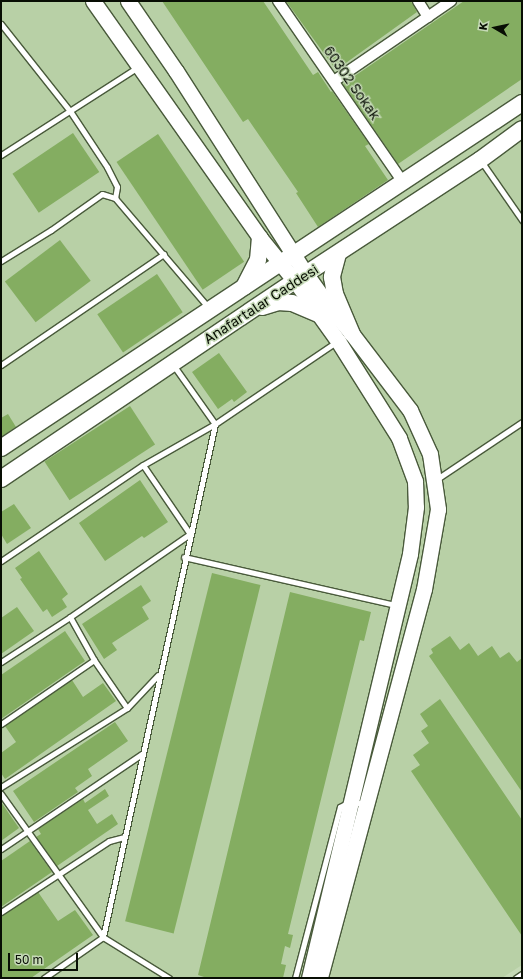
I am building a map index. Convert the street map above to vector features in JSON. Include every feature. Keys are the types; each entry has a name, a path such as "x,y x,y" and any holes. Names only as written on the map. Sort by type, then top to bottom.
{"main road":[{"path":"93,1 138,67 260,238 280,263 301,278 331,309 410,410 430,454 438,508 424,589 320,978"},
{"path":"128,1 176,71 294,255 301,278 320,315 399,438 415,481 416,507 410,554 309,978"},
{"name":"Anafartalar Caddesi","path":"1,448 522,103"},
{"name":"Anafartalar Caddesi","path":"1,479 172,363 480,160 522,129"},
{"path":"243,288 258,260 260,238"},
{"path":"338,254 332,277 335,294 352,334"},
{"path":"252,310 278,302 292,303 320,315"}],"street":[{"name":"60302 Sokak","path":"278,1 403,182"},
{"path":"418,1 428,17"},
{"path":"334,81 451,1"}],"lane":[{"path":"1,24 70,111 107,167 117,187 115,198"},
{"path":"1,156 138,67"},
{"path":"480,160 522,220"},
{"path":"1,261 51,230 102,194 115,198 210,310"},
{"path":"1,365 164,254"},
{"path":"1,561 143,464 215,424 338,342"},
{"path":"44,978 103,936 184,557 215,424 172,363"},
{"path":"434,480 522,422"},
{"path":"143,464 190,534"},
{"path":"1,662 70,617 190,534"},
{"path":"184,557 398,605"},
{"path":"70,617 94,660 127,708"},
{"path":"1,724 94,660"},
{"path":"1,787 127,708 159,674"},
{"path":"1,849 142,754"},
{"path":"1,794 103,936 170,978"},
{"path":"295,978 340,807 351,801 366,805"},
{"path":"1,912 109,841 124,837"},
{"path":"516,978 522,974"}],"shaded area":[{"path":"1,1 522,1 522,965 502,978 1,978"}],"building":[{"path":"162,1 263,1 313,75 318,72 331,92 332,91 369,144 365,146 388,180 318,227 296,193 298,192 248,119 243,122"},
{"path":"286,1 411,1 417,12 336,70"},
{"path":"464,1 522,1 522,79 398,164 343,84"},
{"path":"73,133 99,172 39,213 12,174"},
{"path":"158,134 244,262 203,290 117,162"},
{"path":"60,240 91,281 36,322 5,282"},
{"path":"157,274 183,312 123,352 97,314"},
{"path":"219,353 247,392 234,402 232,399 218,409 192,372"},
{"path":"130,406 155,445 70,500 44,462"},
{"path":"8,414 16,427 1,437 1,418"},
{"path":"140,480 168,522 144,538 142,536 105,561 79,523"},
{"path":"14,504 31,528 7,544 1,534 1,512"},
{"path":"39,551 68,594 62,599 67,607 52,617 47,609 43,612 20,579 22,578 15,568"},
{"path":"212,573 261,585 174,933 125,921"},
{"path":"141,585 151,601 142,607 149,619 112,643 117,650 104,659 82,624"},
{"path":"290,592 371,612 364,641 360,640 288,934 293,935 290,948 285,946 281,964 286,965 283,978 207,978 198,975"},
{"path":"17,607 34,631 1,654 1,618"},
{"path":"65,631 85,661 1,719 1,675"},
{"path":"450,636 460,650 469,643 478,656 492,646 500,658 509,652 517,662 522,658 522,792 429,656 433,653 431,649"},
{"path":"72,680 83,697 103,683 116,701 5,779 1,773 1,753 16,742 5,726"},
{"path":"440,699 522,820 522,936 411,771 420,765 413,755 429,743 421,731 428,726 420,714"},
{"path":"115,722 128,741 88,769 92,776 75,788 78,792 34,822 13,791"},
{"path":"105,789 109,796 88,810 97,824 112,814 118,824 57,866 36,837 41,834 38,829 83,799 85,803"},
{"path":"1,802 19,828 1,841"},
{"path":"30,841 52,872 1,907 1,861"},
{"path":"38,892 58,921 75,910 93,935 31,978 1,978 1,916"}]}
